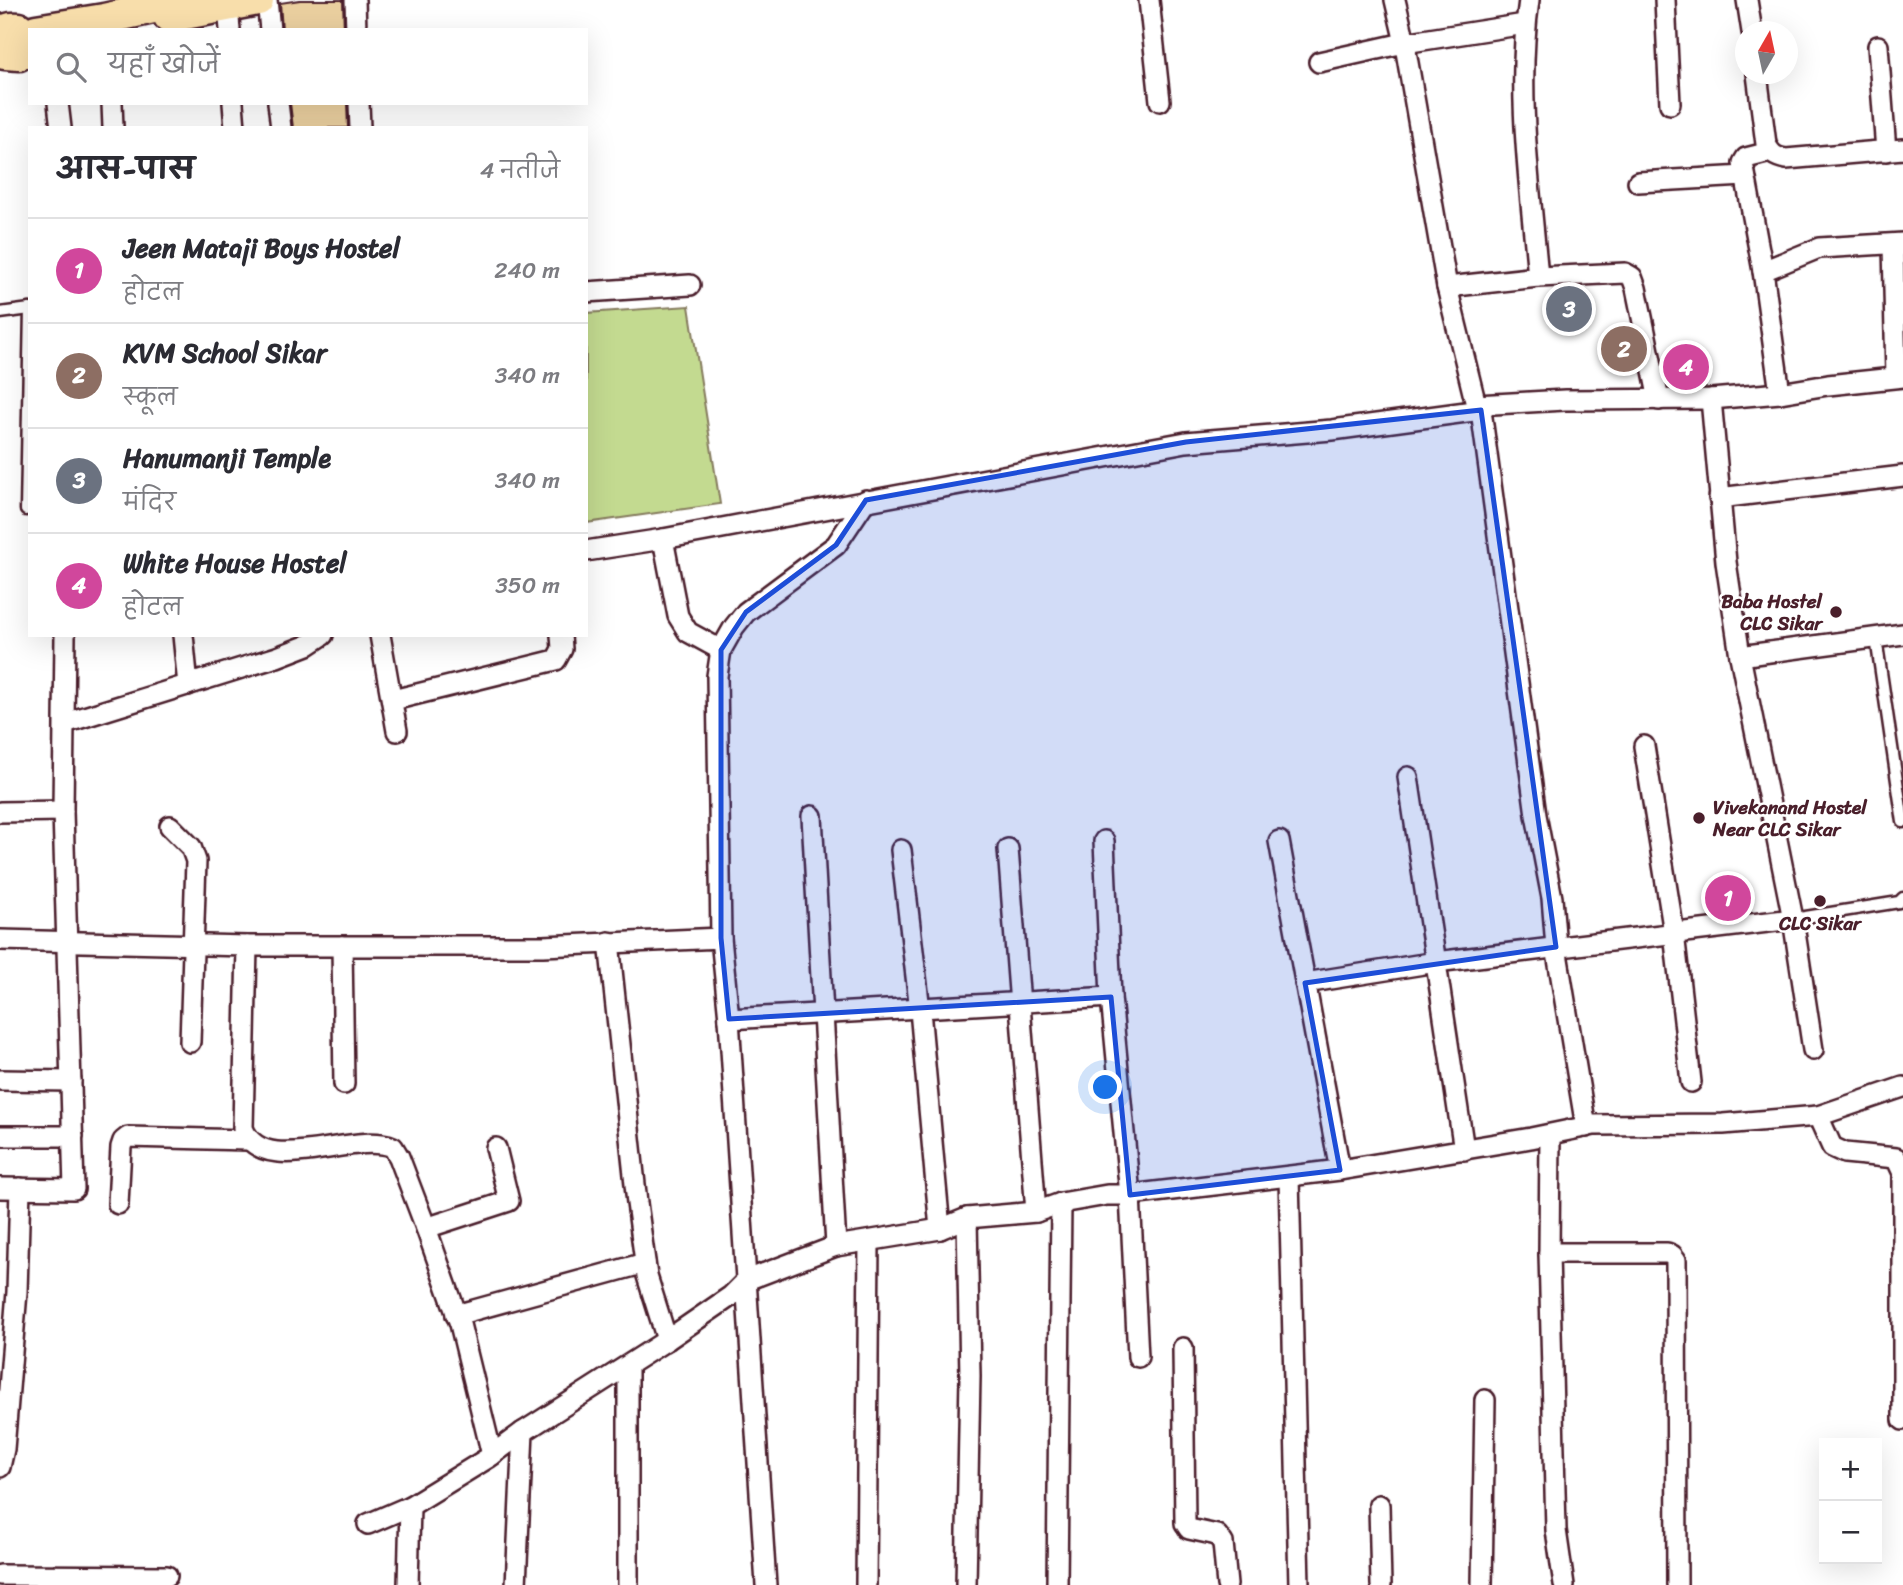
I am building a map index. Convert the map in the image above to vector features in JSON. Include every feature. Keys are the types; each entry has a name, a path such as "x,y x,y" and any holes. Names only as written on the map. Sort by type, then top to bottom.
{"main road":[{"path":"108,26 147,9 190,0"},
{"path":"147,9 229,18 258,0"}],"street":[{"path":"267,0 270,28"},
{"path":"355,0 356,28"},
{"path":"1149,0 1160,101"},
{"path":"1395,0 1447,287 1478,407 1536,815 1552,898 1556,947 1586,1127"},
{"path":"1529,0 1525,24 1525,123 1538,277"},
{"path":"1665,0 1670,104"},
{"path":"1747,0 1750,21"},
{"path":"1319,62 1404,43 1525,24"},
{"path":"1758,84 1766,144 1777,158 1894,150 1878,46"},
{"path":"58,105 61,126"},
{"path":"112,105 113,126"},
{"path":"233,105 234,126"},
{"path":"278,105 281,126"},
{"path":"359,105 360,126"},
{"path":"1770,152 1743,160 1763,271 1780,393"},
{"path":"1638,182 1745,176"},
{"path":"588,551 1186,442 1332,430 1478,407 1565,400 1711,398 1780,393 1899,377 1898,244 1819,248 1763,271"},
{"path":"1447,287 1538,277 1625,273 1632,277 1659,400"},
{"path":"588,292 690,285"},
{"path":"1711,398 1719,498 1740,656 1793,919 1813,1049"},
{"path":"1719,498 1903,476"},
{"path":"766,1585 729,1019 721,938 718,676 721,650 746,612 836,545 866,500"},
{"path":"663,539 678,616 688,632 721,650"},
{"path":"1740,656 1903,634"},
{"path":"0,1467 4,1450 17,1292 10,1188 74,1189 63,811 65,637"},
{"path":"183,637 188,685"},
{"path":"380,637 397,731"},
{"path":"393,700 556,660 562,649 561,637"},
{"path":"65,723 277,657 315,638"},
{"path":"1644,746 1674,933 1692,1082"},
{"path":"1408,777 1464,1150"},
{"path":"0,812 63,811"},
{"path":"812,816 836,1245"},
{"path":"170,826 191,846 196,861 190,1042"},
{"path":"1104,841 1111,997 1130,1195 1138,1357"},
{"path":"1279,841 1340,1170"},
{"path":"1008,849 1036,1212"},
{"path":"901,850 920,1010 940,1229"},
{"path":"1306,983 1436,962 1793,919"},
{"path":"0,940 247,946 543,946 721,938"},
{"path":"609,942 645,1263 667,1340"},
{"path":"247,946 243,1128 247,1140"},
{"path":"342,946 344,1084"},
{"path":"729,1019 1111,997"},
{"path":"0,1080 71,1082"},
{"path":"368,1524 410,1506 492,1455 523,1432 667,1340 731,1296 747,1280 836,1245 940,1229 967,1218 1036,1212 1061,1203 1107,1195 1130,1195 1340,1170 1586,1127 1723,1124 1818,1116 1903,1087"},
{"path":"1818,1116 1829,1142 1837,1150 1890,1157 1900,1162 1903,1172 1903,1420"},
{"path":"1550,1135 1549,1253 1556,1530 1564,1585"},
{"path":"0,1136 73,1136"},
{"path":"118,1204 121,1147 128,1137 247,1140 260,1149 283,1153 376,1142 393,1146 426,1228 456,1315 492,1455"},
{"path":"426,1228 509,1201 496,1148"},
{"path":"1289,1177 1299,1585"},
{"path":"1057,1585 1061,1203"},
{"path":"966,1585 970,1376 967,1218"},
{"path":"866,1585 869,1241"},
{"path":"1549,1253 1667,1253 1676,1260 1677,1585"},
{"path":"456,1315 645,1263"},
{"path":"1183,1348 1185,1523 1189,1529 1217,1535 1223,1543 1227,1585"},
{"path":"628,1366 628,1585"},
{"path":"1482,1585 1485,1400"},
{"path":"516,1585 523,1432"},
{"path":"1378,1505 1381,1585"},
{"path":"408,1585 410,1506"},
{"path":"0,1574 167,1576"}],"lane":[{"path":"0,313 28,309"},
{"path":"26,510 28,410"},
{"path":"1877,638 1903,822"},
{"path":"1793,919 1899,902 1903,898"}],"highlighted area":[{"path":"1481,410 1556,947 1305,983 1340,1170 1130,1195 1111,997 729,1019 721,938 721,650 746,612 836,545 866,500 1186,442"}],"green space":[{"path":"689,306 720,504 588,523 588,313"}],"building":[{"path":"343,0 344,28 282,28 280,3"},
{"path":"290,105 347,105 348,126 293,126"}],"place":[{"name":"Hanumanji Temple","path":"1569,309"},
{"name":"KVM School Sikar","path":"1624,349"},
{"name":"White House Hostel","path":"1686,367"},
{"name":"Baba Hostel CLC Sikar","path":"1836,612"},
{"name":"Vivekanand Hostel Near CLC Sikar","path":"1699,818"},
{"name":"Jeen Mataji Boys Hostel","path":"1728,898"},
{"name":"CLC Sikar","path":"1820,901"}]}
